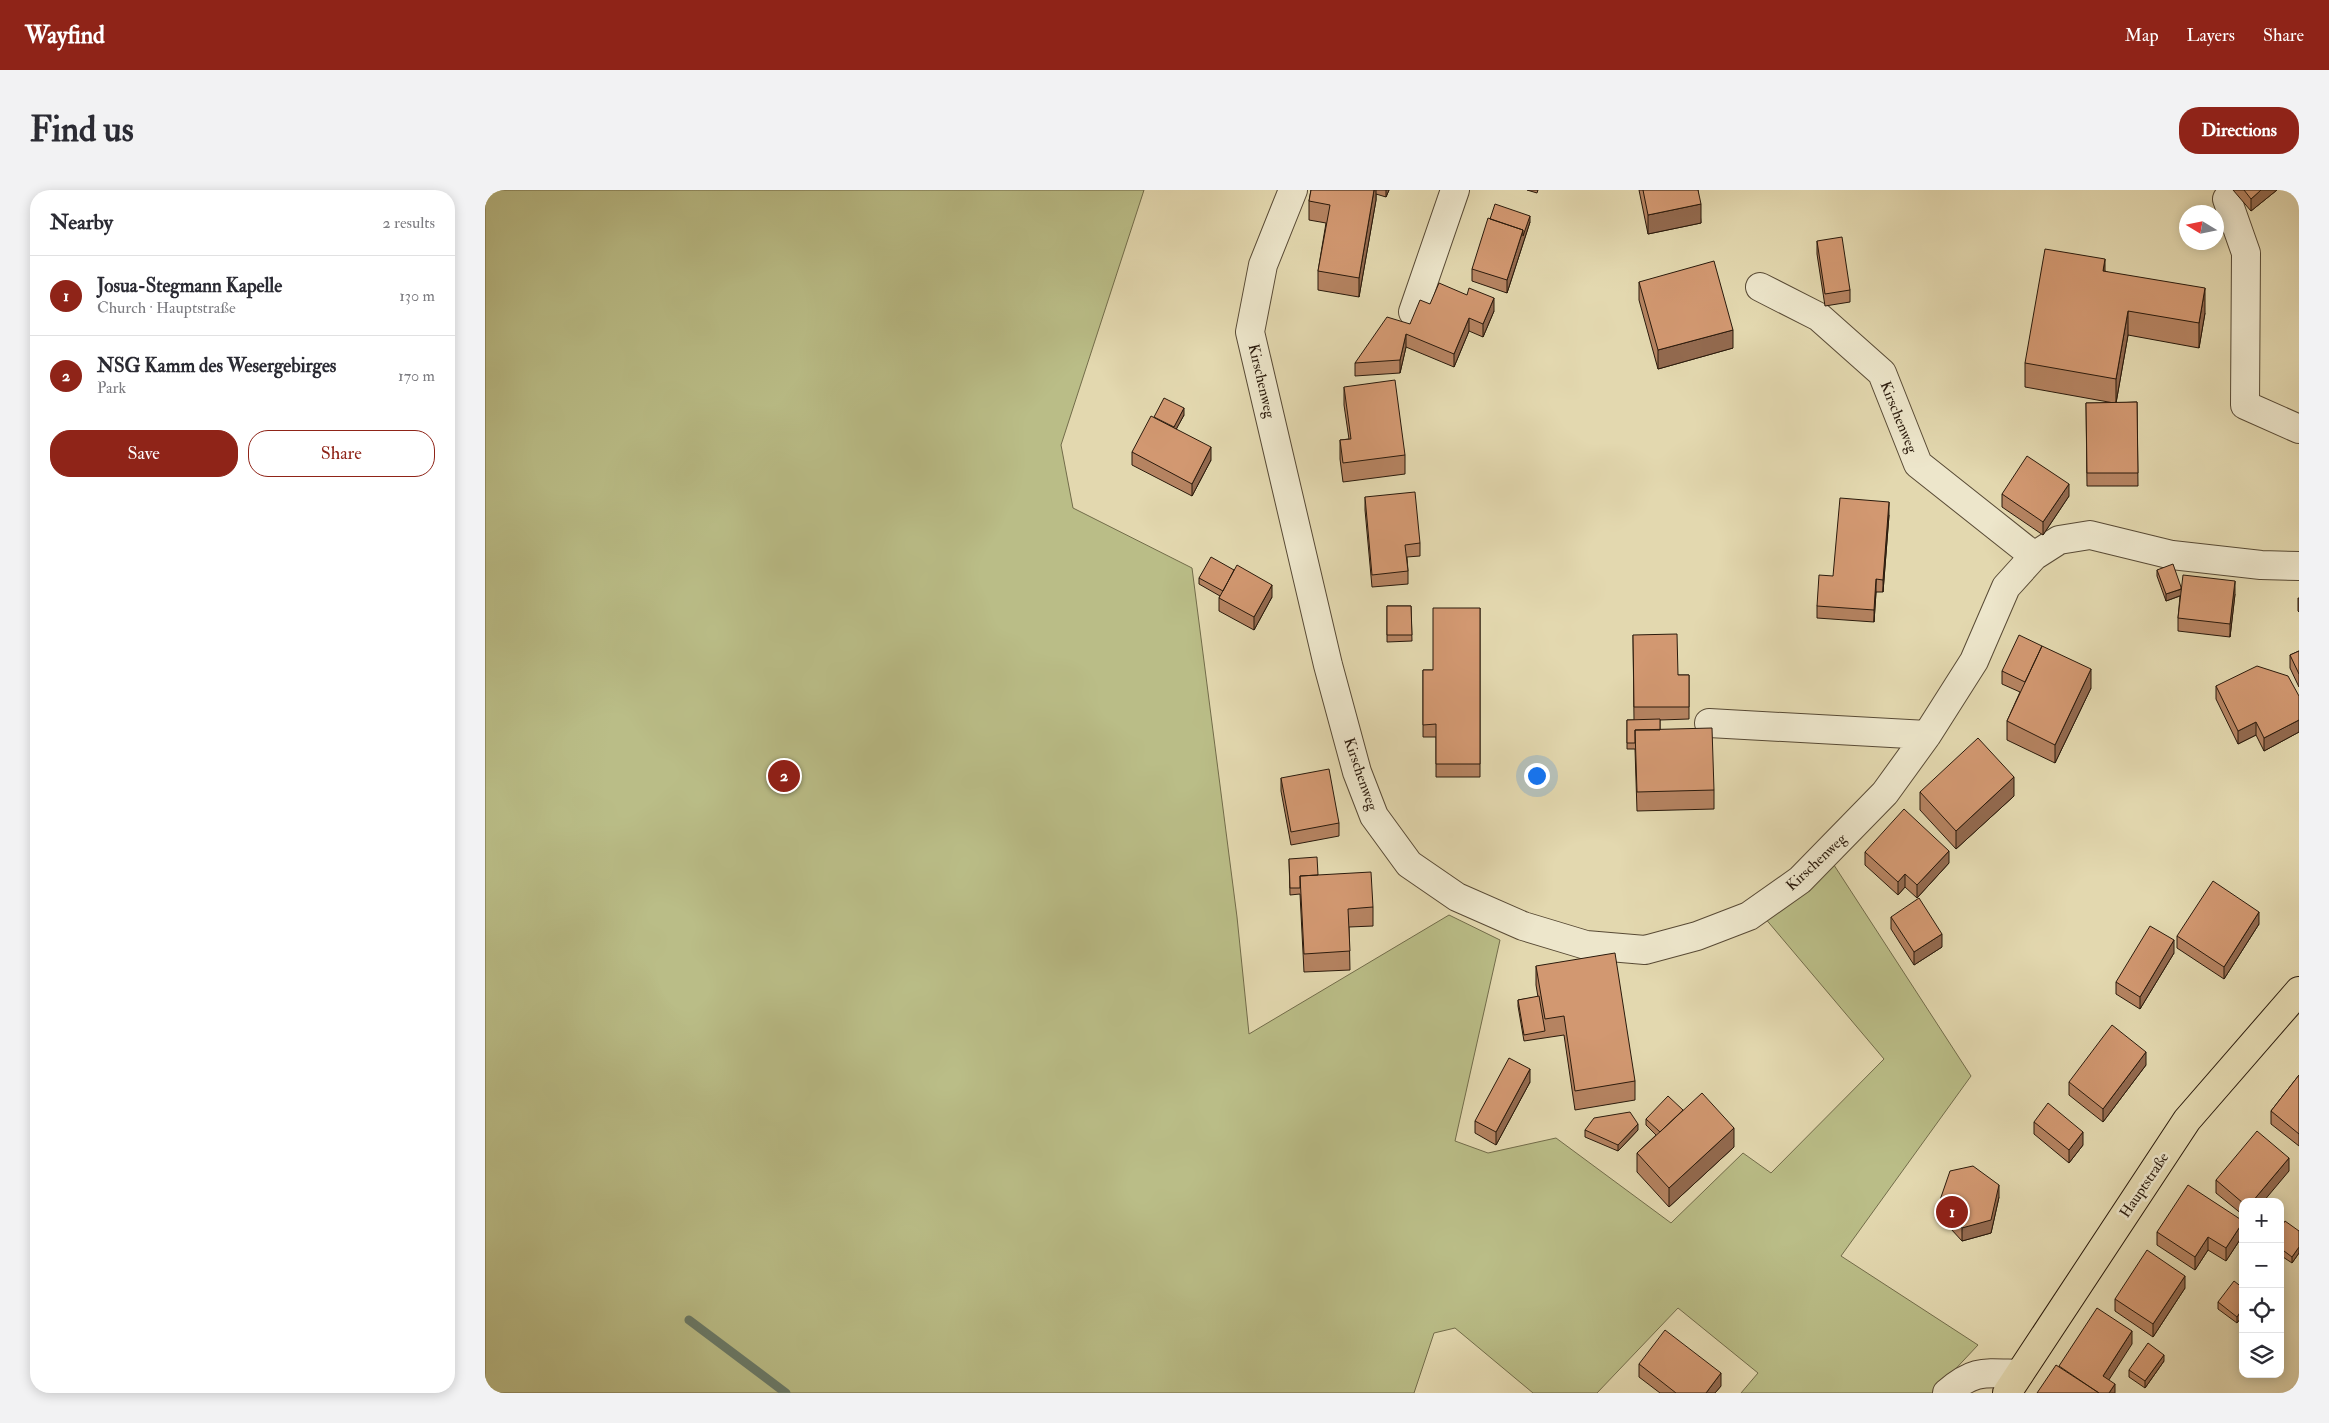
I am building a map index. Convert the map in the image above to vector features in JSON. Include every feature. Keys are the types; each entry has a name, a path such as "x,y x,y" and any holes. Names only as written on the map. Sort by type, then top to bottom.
{"main road":[{"name":"Hauptstraße","path":"2013,1383 2187,1120 2299,991"}],"street":[{"name":"Kirschenweg","path":"1293,190 1263,265 1250,332 1328,665 1357,772 1375,816 1409,864 1457,897 1523,926 1586,944 1645,950 1697,936 1749,916 1800,880 1885,793 1927,735 1974,661 2007,587 2034,556 2059,540 2090,535 2172,555 2261,566 2299,566"},
{"path":"1413,312 1455,190"},
{"path":"2227,199 2246,253 2245,405 2299,429"},
{"name":"Kirschenweg","path":"1760,287 1819,317 1882,373 1918,464 2034,556"},
{"path":"1709,723 1927,735"},
{"path":"1947,1393 1960,1381 1977,1373 2013,1383"}],"green space":[{"path":"485,190 1144,190 1061,445 1073,508 1192,568 1237,917 1249,1034 1449,915 1500,940 1455,1141 1488,1153 1556,1138 1671,1223 1743,1153 1771,1173 1884,1059 1764,917 1832,862 1971,1076 1841,1256 1978,1345 1933,1393 1741,1393 1758,1373 1678,1308 1597,1393 1533,1393 1455,1328 1434,1333 1414,1393 485,1393"}],"building":[{"path":"1311,190 1374,190 1359,278 1318,271 1330,205 1309,201"},
{"path":"1643,190 1698,190 1701,204 1648,215"},
{"path":"2244,190 2261,190 2251,199"},
{"path":"1495,204 1530,216 1523,236 1523,230 1490,219"},
{"path":"1488,218 1523,230 1507,280 1472,269"},
{"path":"1842,237 1850,290 1825,294 1817,241"},
{"path":"2045,249 2105,259 2103,271 2205,288 2199,323 2128,311 2116,379 2025,363"},
{"path":"1714,261 1733,330 1658,350 1639,282"},
{"path":"1439,283 1467,295 1469,288 1494,298 1483,324 1469,318 1454,354 1406,334 1400,360 1355,363 1387,317 1410,324 1420,300 1430,304"},
{"path":"1395,380 1405,455 1343,463 1340,440 1351,439 1344,387"},
{"path":"1164,398 1184,408 1174,427 1154,417"},
{"path":"2137,402 2138,473 2087,473 2086,403"},
{"path":"1151,416 1211,447 1192,484 1132,452"},
{"path":"2027,456 2069,484 2043,522 2002,494"},
{"path":"1415,492 1420,543 1405,545 1408,571 1372,575 1365,497"},
{"path":"1840,498 1889,502 1883,580 1876,579 1874,610 1817,606 1819,575 1833,576"},
{"path":"1211,557 1234,570 1223,591 1199,578"},
{"path":"2173,564 2181,589 2166,594 2157,570"},
{"path":"1237,565 1272,585 1254,617 1219,598"},
{"path":"2183,575 2235,581 2230,624 2178,618"},
{"path":"1387,606 1411,606 1412,635 1387,635"},
{"path":"1433,608 1480,608 1480,764 1436,764 1436,724 1423,725 1423,670 1433,670"},
{"path":"1677,634 1678,675 1689,675 1689,707 1634,707 1633,635"},
{"path":"2019,635 2042,646 2025,682 2002,671"},
{"path":"2042,646 2091,669 2055,745 2007,721"},
{"path":"2299,651 2299,674 2290,655"},
{"path":"2257,666 2288,676 2299,696 2299,720 2264,738 2256,722 2238,731 2216,686"},
{"path":"1660,719 1660,730 1635,730 1635,743 1627,743 1627,720"},
{"path":"1712,728 1714,790 1637,792 1635,730"},
{"path":"1978,738 2014,777 1956,831 1920,792"},
{"path":"1329,769 1339,823 1291,832 1281,778"},
{"path":"1904,809 1949,851 1917,885 1905,874 1898,882 1865,852"},
{"path":"1317,857 1318,875 1300,876 1300,888 1290,888 1289,859"},
{"path":"1371,872 1373,907 1348,909 1350,951 1304,954 1300,876"},
{"path":"2213,881 2259,912 2224,967 2177,936"},
{"path":"1919,898 1942,934 1914,952 1891,917"},
{"path":"2150,926 2174,940 2140,997 2116,982"},
{"path":"1615,953 1635,1081 1575,1091 1564,1016 1545,1019 1536,966"},
{"path":"1539,996 1545,1031 1524,1035 1518,1000"},
{"path":"2112,1025 2146,1052 2103,1109 2069,1082"},
{"path":"1509,1058 1530,1069 1496,1132 1475,1121"},
{"path":"2299,1075 2299,1134 2271,1111"},
{"path":"1702,1093 1734,1128 1669,1188 1637,1153"},
{"path":"1668,1096 1683,1110 1660,1132 1646,1119"},
{"path":"2048,1103 2083,1132 2069,1150 2034,1122"},
{"path":"1630,1112 1638,1124 1618,1145 1585,1130 1594,1118"},
{"path":"2257,1131 2289,1158 2255,1198 2239,1198 2239,1200 2216,1180"},
{"path":"1973,1166 1999,1185 1991,1220 1962,1228 1939,1203 1950,1171"},
{"path":"2188,1185 2239,1218 2239,1228 2226,1248 2208,1237 2195,1257 2157,1232"},
{"path":"2285,1221 2299,1231 2299,1247 2292,1257 2284,1251"},
{"path":"2147,1250 2185,1276 2153,1324 2115,1299"},
{"path":"2234,1281 2239,1285 2239,1314 2237,1317 2218,1302"},
{"path":"2097,1308 2132,1331 2103,1376 2115,1384 2109,1393 2099,1393 2059,1366"},
{"path":"1665,1330 1721,1373 1706,1393 1676,1393 1639,1364"},
{"path":"2148,1343 2164,1355 2145,1381 2129,1370"},
{"path":"2056,1365 2099,1393 2037,1393"}],"waterway":[{"path":"689,1320 786,1393"}],"place":[{"name":"NSG Kamm des Wesergebirges","path":"784,776"},
{"name":"Josua-Stegmann Kapelle","path":"1952,1212"}]}
